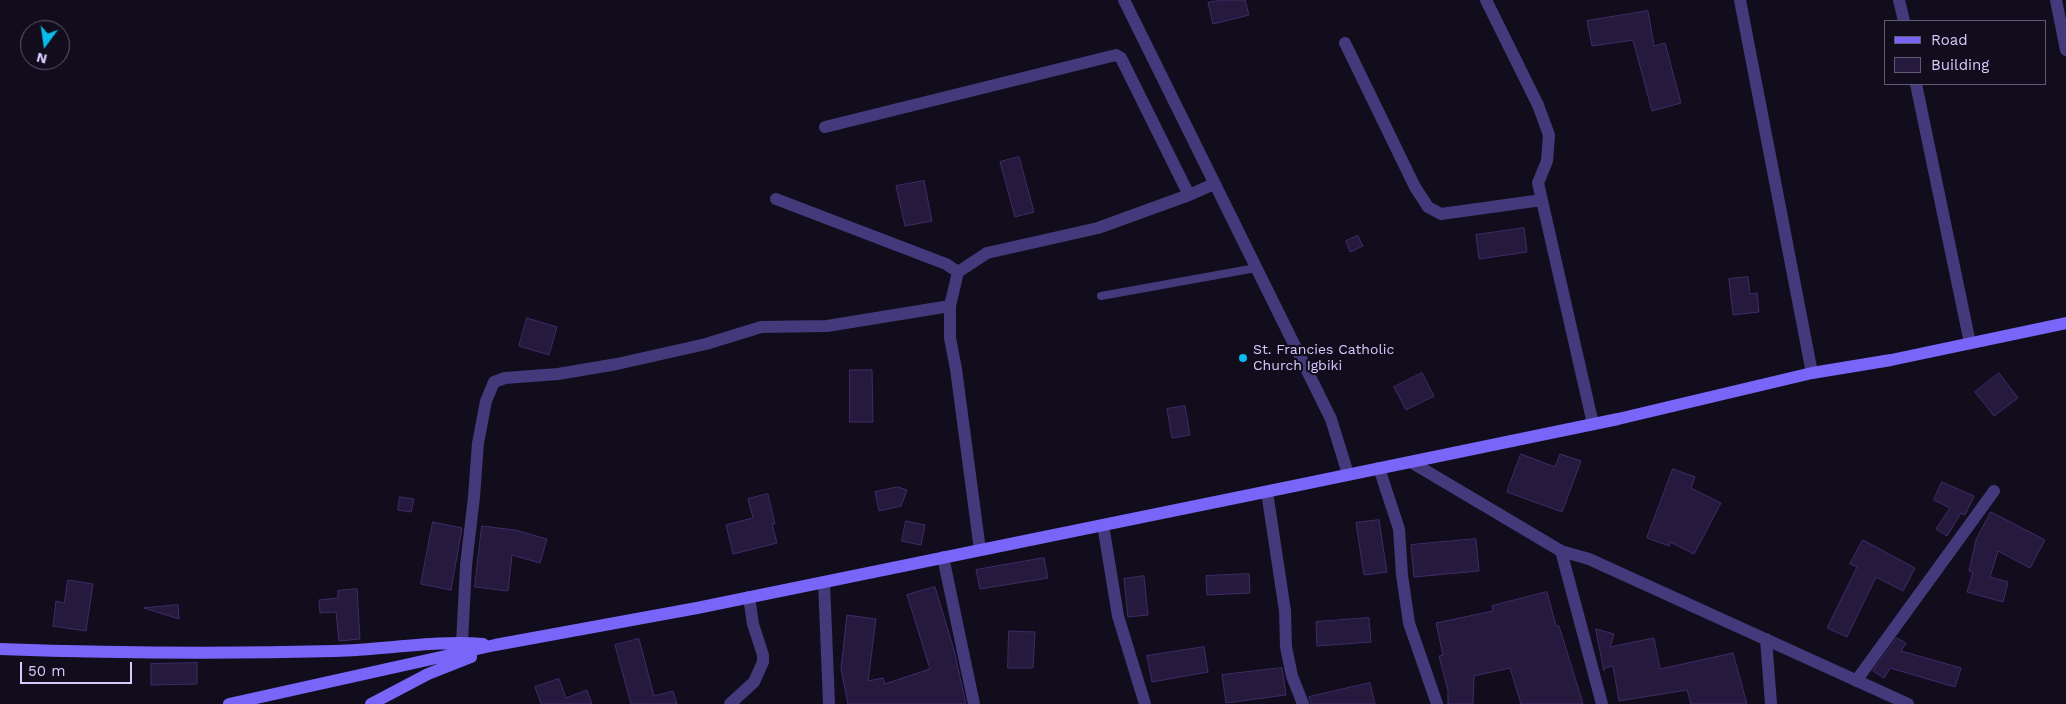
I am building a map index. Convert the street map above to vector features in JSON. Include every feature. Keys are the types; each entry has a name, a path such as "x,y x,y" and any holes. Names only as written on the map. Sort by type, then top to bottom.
{"street":[{"path":"1124,0 1331,419 1348,474"},
{"path":"1486,0 1538,105 1550,135 1547,161 1538,183 1593,424"},
{"path":"1739,0 1812,372"},
{"path":"1899,0 1904,20"},
{"path":"2056,0 2066,50"},
{"path":"1345,43 1415,187 1428,207 1441,214 1542,200"},
{"path":"825,127 1116,55 1122,58 1189,195"},
{"path":"1916,85 1970,343"},
{"path":"980,550 956,369 950,338 950,306 958,272 987,254 1098,228 1214,184"},
{"path":"776,199 946,264 958,272"},
{"path":"462,642 466,564 478,443 486,401 494,382 505,378 558,374 617,364 706,344 761,327 827,326 950,306"},
{"path":"228,704 496,645 824,582 1593,424 1812,372 1891,360 2066,323"},
{"path":"1411,462 1561,551 1589,559 1908,704"},
{"path":"1379,468 1399,529 1402,575 1409,623 1437,704"},
{"path":"1856,681 1994,491"},
{"path":"1267,492 1285,611 1286,647 1292,676 1303,704"},
{"path":"1103,525 1118,616 1145,704"},
{"path":"1561,551 1602,704"},
{"path":"943,557 974,704"},
{"path":"824,582 829,704"},
{"path":"730,704 754,682 763,662 763,655 753,624 749,597"},
{"path":"1766,639 1771,704"},
{"path":"0,649 250,653 358,651 462,642 496,645"},
{"path":"371,704 428,674 496,645"}],"lane":[{"path":"1101,296 1256,268"}],"building":[{"path":"1220,0 1245,0 1249,15 1213,24 1208,3"},
{"path":"1648,11 1654,46 1665,43 1681,103 1652,111 1633,40 1592,46 1587,21"},
{"path":"1019,157 1034,212 1015,217 1000,162"},
{"path":"924,181 932,221 905,226 896,186"},
{"path":"1524,228 1527,252 1479,259 1476,235"},
{"path":"1358,236 1363,246 1350,252 1346,241"},
{"path":"1748,277 1750,294 1757,293 1759,312 1733,315 1729,279"},
{"path":"527,318 557,327 549,355 519,346"},
{"path":"850,370 872,370 873,422 850,422"},
{"path":"1422,373 1434,396 1406,410 1394,387"},
{"path":"1999,373 2018,398 1994,416 1975,392"},
{"path":"1185,406 1190,435 1172,438 1167,409"},
{"path":"1521,454 1555,467 1560,454 1581,461 1562,512 1507,492"},
{"path":"1673,469 1695,477 1691,488 1721,503 1694,554 1670,542 1669,546 1647,538"},
{"path":"1942,482 1974,496 1965,515 1961,513 1947,536 1936,529 1950,508 1934,500"},
{"path":"898,487 907,490 901,506 879,511 875,492"},
{"path":"768,494 777,543 733,554 726,525 753,518 748,499"},
{"path":"400,497 414,499 411,512 398,510"},
{"path":"1991,512 2045,540 2030,568 1998,551 1990,577 2008,582 2003,602 1967,592 1973,572 1969,571 1976,540"},
{"path":"1379,520 1387,572 1364,575 1356,523"},
{"path":"906,521 925,525 921,545 902,541"},
{"path":"433,522 462,528 451,590 421,584"},
{"path":"482,526 515,530 547,539 540,563 512,555 508,591 475,587"},
{"path":"1476,539 1479,571 1414,577 1411,545"},
{"path":"1863,540 1915,568 1903,591 1876,577 1847,637 1827,628 1857,567 1850,564"},
{"path":"1044,558 1048,578 980,589 976,570"},
{"path":"1249,574 1250,593 1207,595 1206,576"},
{"path":"1144,576 1148,615 1128,617 1124,579"},
{"path":"68,580 93,584 86,631 53,626 56,601 64,603"},
{"path":"935,587 954,650 966,704 848,704 841,669 847,615 876,619 868,681 883,678 885,684 930,669 907,595"},
{"path":"357,589 360,639 339,641 336,612 320,613 319,600 338,598 338,591"},
{"path":"1547,592 1556,626 1559,626 1583,704 1521,704 1510,668 1474,676 1473,704 1448,704 1448,691 1439,656 1443,655 1436,623 1493,611 1492,606"},
{"path":"178,605 179,619 144,608"},
{"path":"1369,618 1371,642 1317,646 1316,622"},
{"path":"1596,629 1614,634 1610,647 1654,638 1660,669 1733,653 1747,704 1691,704 1687,690 1619,701 1613,666 1604,670"},
{"path":"1009,631 1035,632 1033,668 1008,668"},
{"path":"1897,638 1906,643 1901,651 1961,668 1955,687 1890,668 1884,678 1873,671"},
{"path":"639,639 654,696 673,691 677,704 631,704 615,645"},
{"path":"1204,647 1208,672 1152,682 1147,656"},
{"path":"197,663 197,684 151,685 151,664"},
{"path":"1282,668 1286,695 1226,703 1222,675"},
{"path":"559,679 566,698 587,690 592,704 541,704 535,687"},
{"path":"1370,683 1375,704 1311,704 1309,697"}],"place":[{"name":"St. Francies Catholic Church Igbiki","path":"1243,358"}]}
